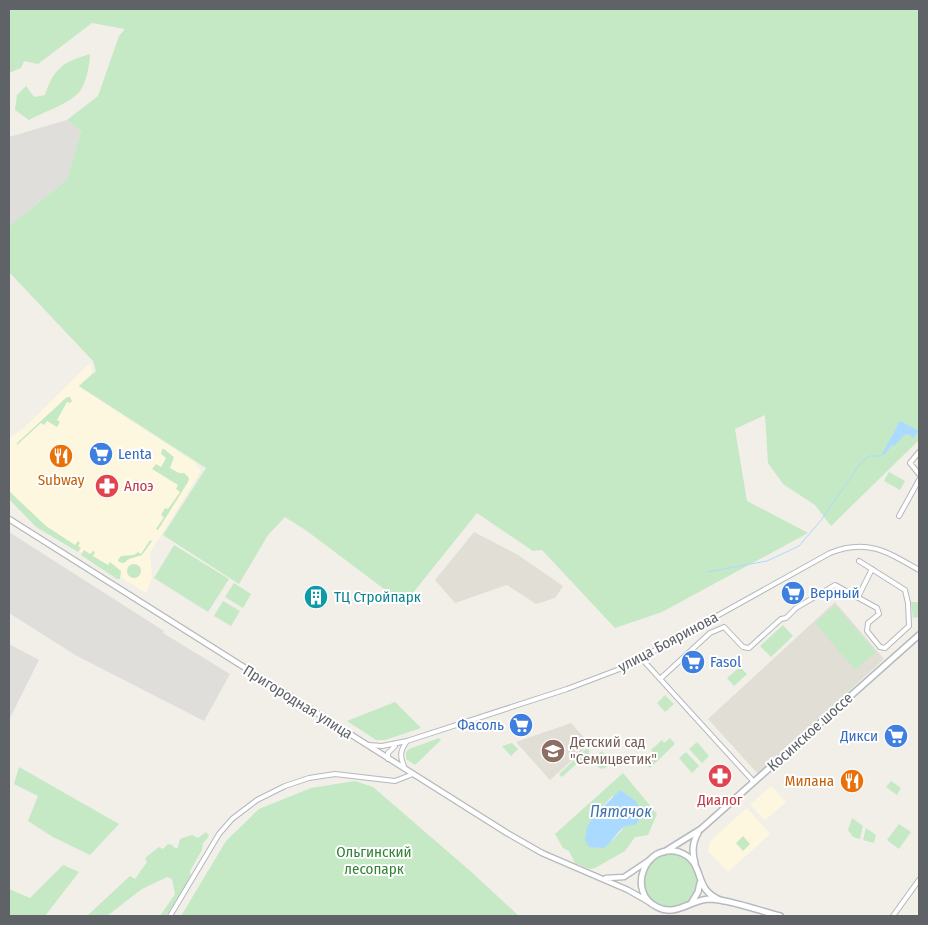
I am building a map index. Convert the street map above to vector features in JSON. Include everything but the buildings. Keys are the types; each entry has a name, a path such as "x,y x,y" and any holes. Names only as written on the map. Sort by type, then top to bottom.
{"main road":[{"name":"Косинское шоссе","path":"699,872 693,855 693,844 696,836 702,829 919,635"},
{"name":"Косинское шоссе","path":"664,852 702,829"},
{"path":"723,901 707,892 702,886 699,872 691,859 681,853 664,852 658,854 649,860 641,876 641,887 646,898 660,909 671,911 696,901 706,900 723,901 780,916"},
{"path":"687,905 698,892 699,872"}],"street":[{"path":"919,452 910,463 919,474"},
{"path":"899,516 919,480"},
{"name":"Пригородная улица","path":"9,519 524,844 628,890 654,906"},
{"name":"улица Бояринова","path":"365,744 376,746 407,741 567,689 625,667 830,553 860,546 880,549 919,570"},
{"path":"660,678 710,633 722,627 743,647 747,648 781,619 786,618 796,608 831,586 839,586 876,606 879,614 866,628 880,647 885,648 909,626 908,603 905,590 859,561"},
{"path":"858,596 872,569"},
{"path":"641,658 754,782"},
{"path":"406,770 400,758 407,741"},
{"path":"388,759 388,753 396,744"},
{"path":"170,916 219,834 232,820 256,800 285,786 326,775 335,774 395,781 413,774"},
{"path":"592,875 610,879 624,877 649,860"},
{"path":"893,916 919,880"}],"shaded area":[{"path":"67,120 81,131 67,180 9,226 9,137"},
{"path":"91,362 92,373 78,386 194,462 201,471 150,553 152,578 146,593 33,522 9,498 9,438 24,428"},
{"path":"9,532 164,631 163,633 230,674 204,721 77,656 9,613"},
{"path":"474,532 518,555 563,586 555,598 536,604 507,585 455,603 435,580"},
{"path":"835,602 884,659 758,774 708,719"},
{"path":"9,644 39,660 9,720"},
{"name":"Детский сад \"Семицветик\"","path":"571,723 590,744 550,780 516,742"},
{"path":"771,786 786,802 765,820 750,805"},
{"path":"747,808 770,834 728,872 708,851 710,841"}],"green space":[{"path":"9,9 919,9 919,440 831,526 815,505 783,484 768,463 765,415 735,429 747,501 808,533 662,612 615,628 542,550 533,551 477,513 404,604 307,531 285,517 268,535 239,584 163,535 206,468 79,386 96,371 93,361 9,272 9,226 67,180 81,131 67,120 98,96 119,36 125,29 92,23 38,64 24,61 21,68 9,73"},
{"path":"90,54 86,78 76,96 29,120 15,110 17,95 26,86 34,97 45,95 52,78 61,67 66,63"},
{"path":"67,397 70,397 72,401 70,403 67,402 57,420 60,422 57,427 47,421 44,425 41,423 17,445"},
{"path":"162,449 174,457 170,468 179,473 184,473 189,478 158,530 156,529 164,517 161,515 165,508 168,509 180,492 176,489 178,485 152,469 156,464 161,467 166,458 161,454"},
{"path":"889,472 905,481 900,490 884,481"},
{"path":"9,491 46,526 75,545 78,541 80,543 78,546 81,548 78,552 36,527 9,499"},
{"path":"150,540 152,541 142,555 129,559 124,563 119,562 118,560 121,556 134,555 138,552 141,554"},
{"path":"174,545 229,579 208,612 154,578"},
{"path":"84,550 90,554 93,551 95,552 93,556 108,565 110,562 121,571 120,579 117,579 81,555"},
{"path":"134,564 139,566 141,571 139,576 134,578 129,576 127,571 129,566"},
{"path":"234,583 251,594 243,608 225,597"},
{"path":"223,601 240,611 231,626 214,616"},
{"path":"911,602 919,602 919,617 913,618"},
{"path":"835,605 876,652 855,670 815,623"},
{"path":"783,625 793,636 771,657 760,646"},
{"path":"740,667 747,674 734,686 727,678"},
{"path":"665,695 674,704 665,712 657,703"},
{"path":"395,702 421,728 385,740 376,740 347,721"},
{"path":"439,738 441,740 415,765 406,759 406,752 409,749"},
{"path":"670,738 675,744 650,768 643,761 653,753 651,750 662,740 664,743"},
{"path":"697,742 709,756 702,763 689,749"},
{"path":"512,743 518,749 511,756 502,746"},
{"path":"587,748 590,752 562,777 559,774"},
{"path":"602,751 612,762 604,769 600,769 594,762 596,760 594,758"},
{"path":"686,752 699,766 692,773 679,758"},
{"path":"19,767 119,824 90,855 53,837 28,821 38,796 14,784"},
{"path":"623,773 657,814 648,835 635,837 625,851 590,869 575,863 569,851 563,848 555,834","holes":["612,796 638,812 612,841 595,815"]},
{"name":"Ольгинский лесопарк","path":"355,781 373,787 519,916 181,916 226,841 259,809 311,788"},
{"path":"891,781 901,788 897,795 886,787"},
{"path":"852,818 863,826 860,839 853,837 848,830"},
{"path":"899,824 911,832 899,849 887,840"},
{"path":"866,828 876,835 874,843 863,840"},
{"path":"206,832 209,836 203,843 202,850 190,871 191,877 166,916 160,916 175,894 172,879 167,877 142,889 107,916 87,916 130,876 135,879 147,862 145,858 159,847 163,849 168,844 176,849 180,839 192,835 198,838"},
{"path":"743,836 750,844 743,851 736,843"},
{"path":"671,854 681,856 690,862 696,871 698,881 696,891 690,900 681,906 671,908 661,906 652,900 646,891 644,881 646,871 652,862 661,856"},
{"path":"63,865 79,872 45,916 14,916 9,914 9,889 30,898"}],"water":[{"path":"900,421 919,431 913,438 909,434 904,435 881,456"},
{"name":"Пятачок","path":"620,790 637,802 638,812 642,813 638,822 624,827 604,848 589,847 585,840 587,827 595,815"}],"waterway":[{"path":"707,572 767,561 799,546 822,519 860,464 869,456 881,456"}],"place":[{"name":"Lenta","path":"101,454"},
{"name":"Subway","path":"61,456"},
{"name":"Алоэ","path":"107,486"},
{"name":"Верный","path":"793,593"},
{"name":"ТЦ Стройпарк","path":"316,597"},
{"name":"Fasol","path":"693,662"},
{"name":"Фасоль","path":"521,725"},
{"name":"Дикси","path":"896,736"},
{"name":"Детский сад \"Семицветик\"","path":"553,751"},
{"name":"Диалог","path":"720,776"},
{"name":"Милана","path":"852,781"}]}
